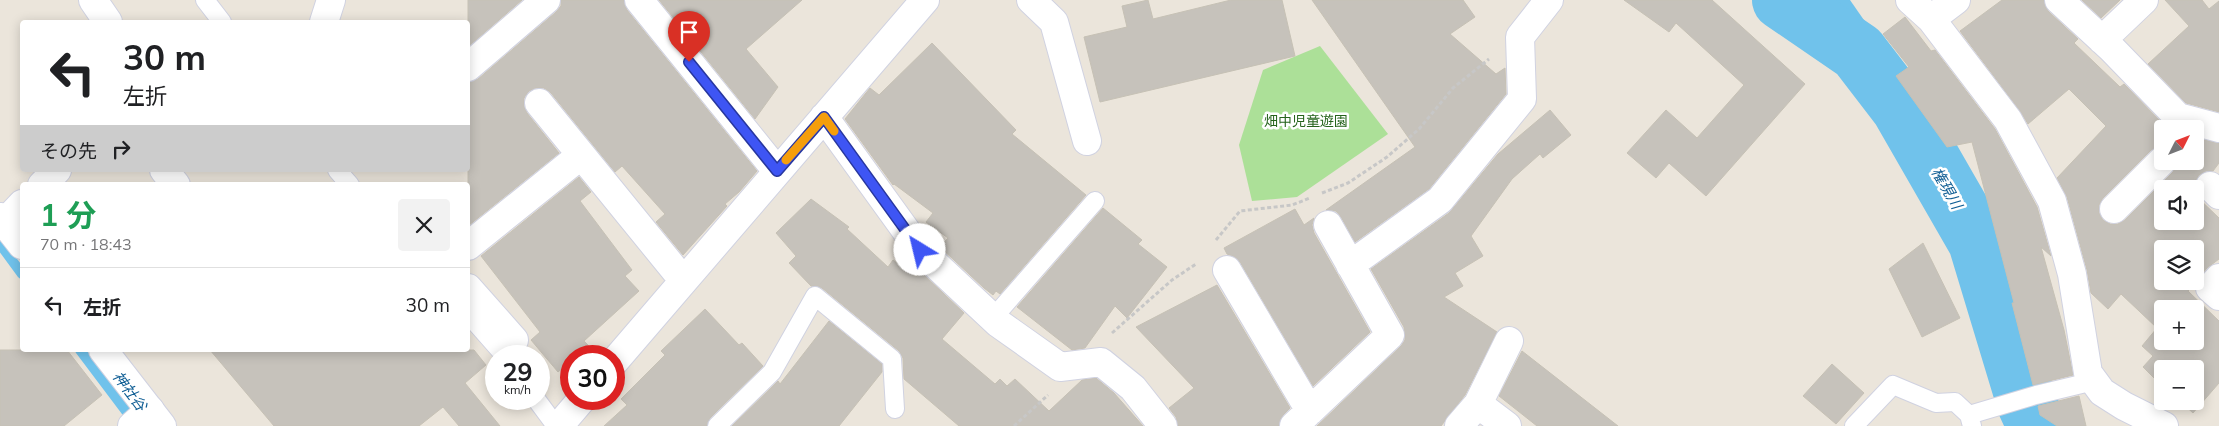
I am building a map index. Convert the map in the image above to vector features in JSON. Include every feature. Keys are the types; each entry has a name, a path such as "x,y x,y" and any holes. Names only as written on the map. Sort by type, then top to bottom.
{"street":[{"path":"93,0 107,20"},
{"path":"325,20 331,0"},
{"path":"470,65 546,0"},
{"path":"639,0 777,171"},
{"path":"625,349 925,0"},
{"path":"1031,0 1054,22 1087,141"},
{"path":"1350,265 1440,200 1522,99 1520,37 1549,0"},
{"path":"1910,0 1931,19 2008,120 2052,201 2072,274 2088,373 2102,392 2124,406 2164,426"},
{"path":"1931,19 1956,0"},
{"path":"2059,0 2102,40 2178,117 2205,127"},
{"path":"2102,40 2144,0"},
{"path":"538,103 683,280"},
{"path":"824,117 920,250 993,318 1060,367 1101,362 1133,388 1163,426"},
{"path":"470,244 580,156"},
{"path":"2114,209 2154,169"},
{"path":"45,182 55,172"},
{"path":"166,172 174,182"},
{"path":"9,214 20,240"},
{"path":"1227,270 1302,419 1390,335 1328,225"},
{"path":"2219,278 2210,288 2219,296"},
{"path":"470,291 507,345"},
{"path":"1459,426 1478,404 1510,341"},
{"path":"104,352 148,421"},
{"path":"1478,404 1507,426"},
{"path":"557,426 572,410"}],"lane":[{"path":"205,0 220,20"},
{"path":"339,172 347,182"},
{"path":"993,318 1095,200"},
{"path":"716,426 772,372 815,296 892,359 895,409"},
{"path":"470,316 505,345"},
{"path":"1854,426 1893,384 1936,403 1955,402 1970,420 2006,404 2094,381"},
{"path":"545,410 557,426"}],"path":[{"path":"1211,245 1240,211 1292,205 1348,183 1387,158 1419,129 1454,88 1491,57 1520,37"},
{"path":"1014,426 1144,304 1172,280 1194,266 1200,259"}],"green space":[{"name":"畑中児童遊園","path":"1320,46 1388,134 1297,197 1252,201 1239,145 1263,70"}],"water":[{"path":"1765,0 1850,0 1875,36 1855,64"}],"building":[{"path":"468,0 522,0 470,45 470,20 468,20"},
{"path":"561,0 624,0 627,10 757,171 739,192 725,204 727,206 683,255 656,222 665,214 622,166 615,172 551,93 544,88 536,88 529,91 524,98 524,106 527,113 559,153 470,224 470,182 468,182 468,172 470,172 470,81 478,79 561,6"},
{"path":"659,0 802,0 746,49 778,87 755,119"},
{"path":"1148,0 1153,19 1231,0 1282,0 1295,56 1100,102 1084,37 1127,27 1122,6"},
{"path":"1312,0 1463,0 1475,17 1450,34 1496,74 1505,68 1506,94 1429,189 1355,242 1336,211 1326,210 1415,147"},
{"path":"1624,0 1712,0 1805,84 1706,196 1669,163 1656,178 1627,153 1666,110 1697,138 1744,85 1676,23 1669,32"},
{"path":"2002,0 2044,0 2048,11 2078,39 2074,43 2120,87 2124,84 2159,120 2154,120 2154,149 2103,198 2099,205 2099,213 2103,220 2110,224 2118,224 2125,220 2154,191 2154,230 2204,230 2204,204 2219,218 2219,259 2204,272 2204,240 2154,240 2154,290 2189,290 2197,300 2154,300 2154,325 2121,294 2108,309 2091,293 2087,270 2067,197 2057,178 2106,126 2069,89 2028,124 1960,31"},
{"path":"2082,0 2120,0 2101,18"},
{"path":"2165,0 2202,0 2209,9 2219,1 2219,112 2186,103 2148,64 2189,26"},
{"path":"1905,17 1931,51 1935,50 1995,129 2037,207 2051,256 2041,247 2064,330 2073,375 2033,385 2012,303 2014,303 1972,142 1947,147 1896,76 1909,67 1883,34"},
{"path":"932,43 1016,130 1012,134 1086,195 1000,294 996,291 993,295 984,288 940,247 948,238 926,222 933,213 893,185 845,119 870,88 879,95"},
{"path":"1550,110 1571,135 1543,158 1540,154 1512,179 1471,236 1483,256 1455,273 1463,286 1444,297 1497,332 1465,395 1441,426 1317,426 1405,340 1404,327 1371,269 1449,213 1498,154"},
{"path":"2204,140 2219,143 2219,163 2213,171 2206,171 2199,175 2196,180 2165,180 2174,170 2204,170"},
{"path":"579,177 591,192 580,201 632,270 625,276 639,291 584,341 588,345 560,345 560,370 558,372 550,363 550,345 535,345 531,340 540,332 481,256"},
{"path":"811,199 849,227 847,229 888,267 893,260 916,277 921,272 964,313 942,339 995,384 1000,379 1007,386 1015,379 1049,411 1082,380 1096,378 1114,393 1143,426 959,426 904,379 903,358 899,351 822,288 811,286 789,263 796,256 776,233"},
{"path":"1103,208 1142,240 1138,244 1167,267 1127,318 1115,306 1085,348 1072,350 1017,307"},
{"path":"1295,209 1304,225 1314,218 1312,225 1314,233 1370,332 1313,386 1240,262 1235,257 1227,254 1224,248"},
{"path":"1923,243 1960,318 1922,337 1889,269"},
{"path":"1217,285 1290,408 1283,415 1279,426 1178,426 1176,417 1169,408 1194,388 1136,327"},
{"path":"2204,306 2219,321 2219,383 2204,400 2204,360 2154,360 2154,378 2143,367 2153,356 2142,346 2154,332 2154,350 2204,350"},
{"path":"705,309 739,345 742,343 763,366 710,418 707,426 604,426 622,410 625,410 627,405 625,403 625,395 665,355 661,351"},
{"path":"829,321 882,364 882,372 839,426 732,426 778,381 780,384"},
{"path":"0,350 69,352 102,395 64,426 0,426"},
{"path":"470,350 474,350 485,366 465,383 485,410 500,426 459,426 443,407 419,426 274,426 212,352 470,352"},
{"path":"1522,351 1618,426 1537,426 1499,396"},
{"path":"1832,364 1864,393 1836,424 1803,396"},
{"path":"2079,396 2086,426 2057,426 2040,415 2038,406"}],"waterway":[{"name":"権現川","path":"1782,0 1858,52 1901,108 1978,242 2027,404 2037,426"},
{"name":"神社谷","path":"0,244 20,271"},
{"name":"神社谷","path":"82,352 135,423"}],"slow traffic":[{"path":"786,160 824,117 834,131"}],"route":[{"path":"689,62 777,171 824,117 920,250"}]}
